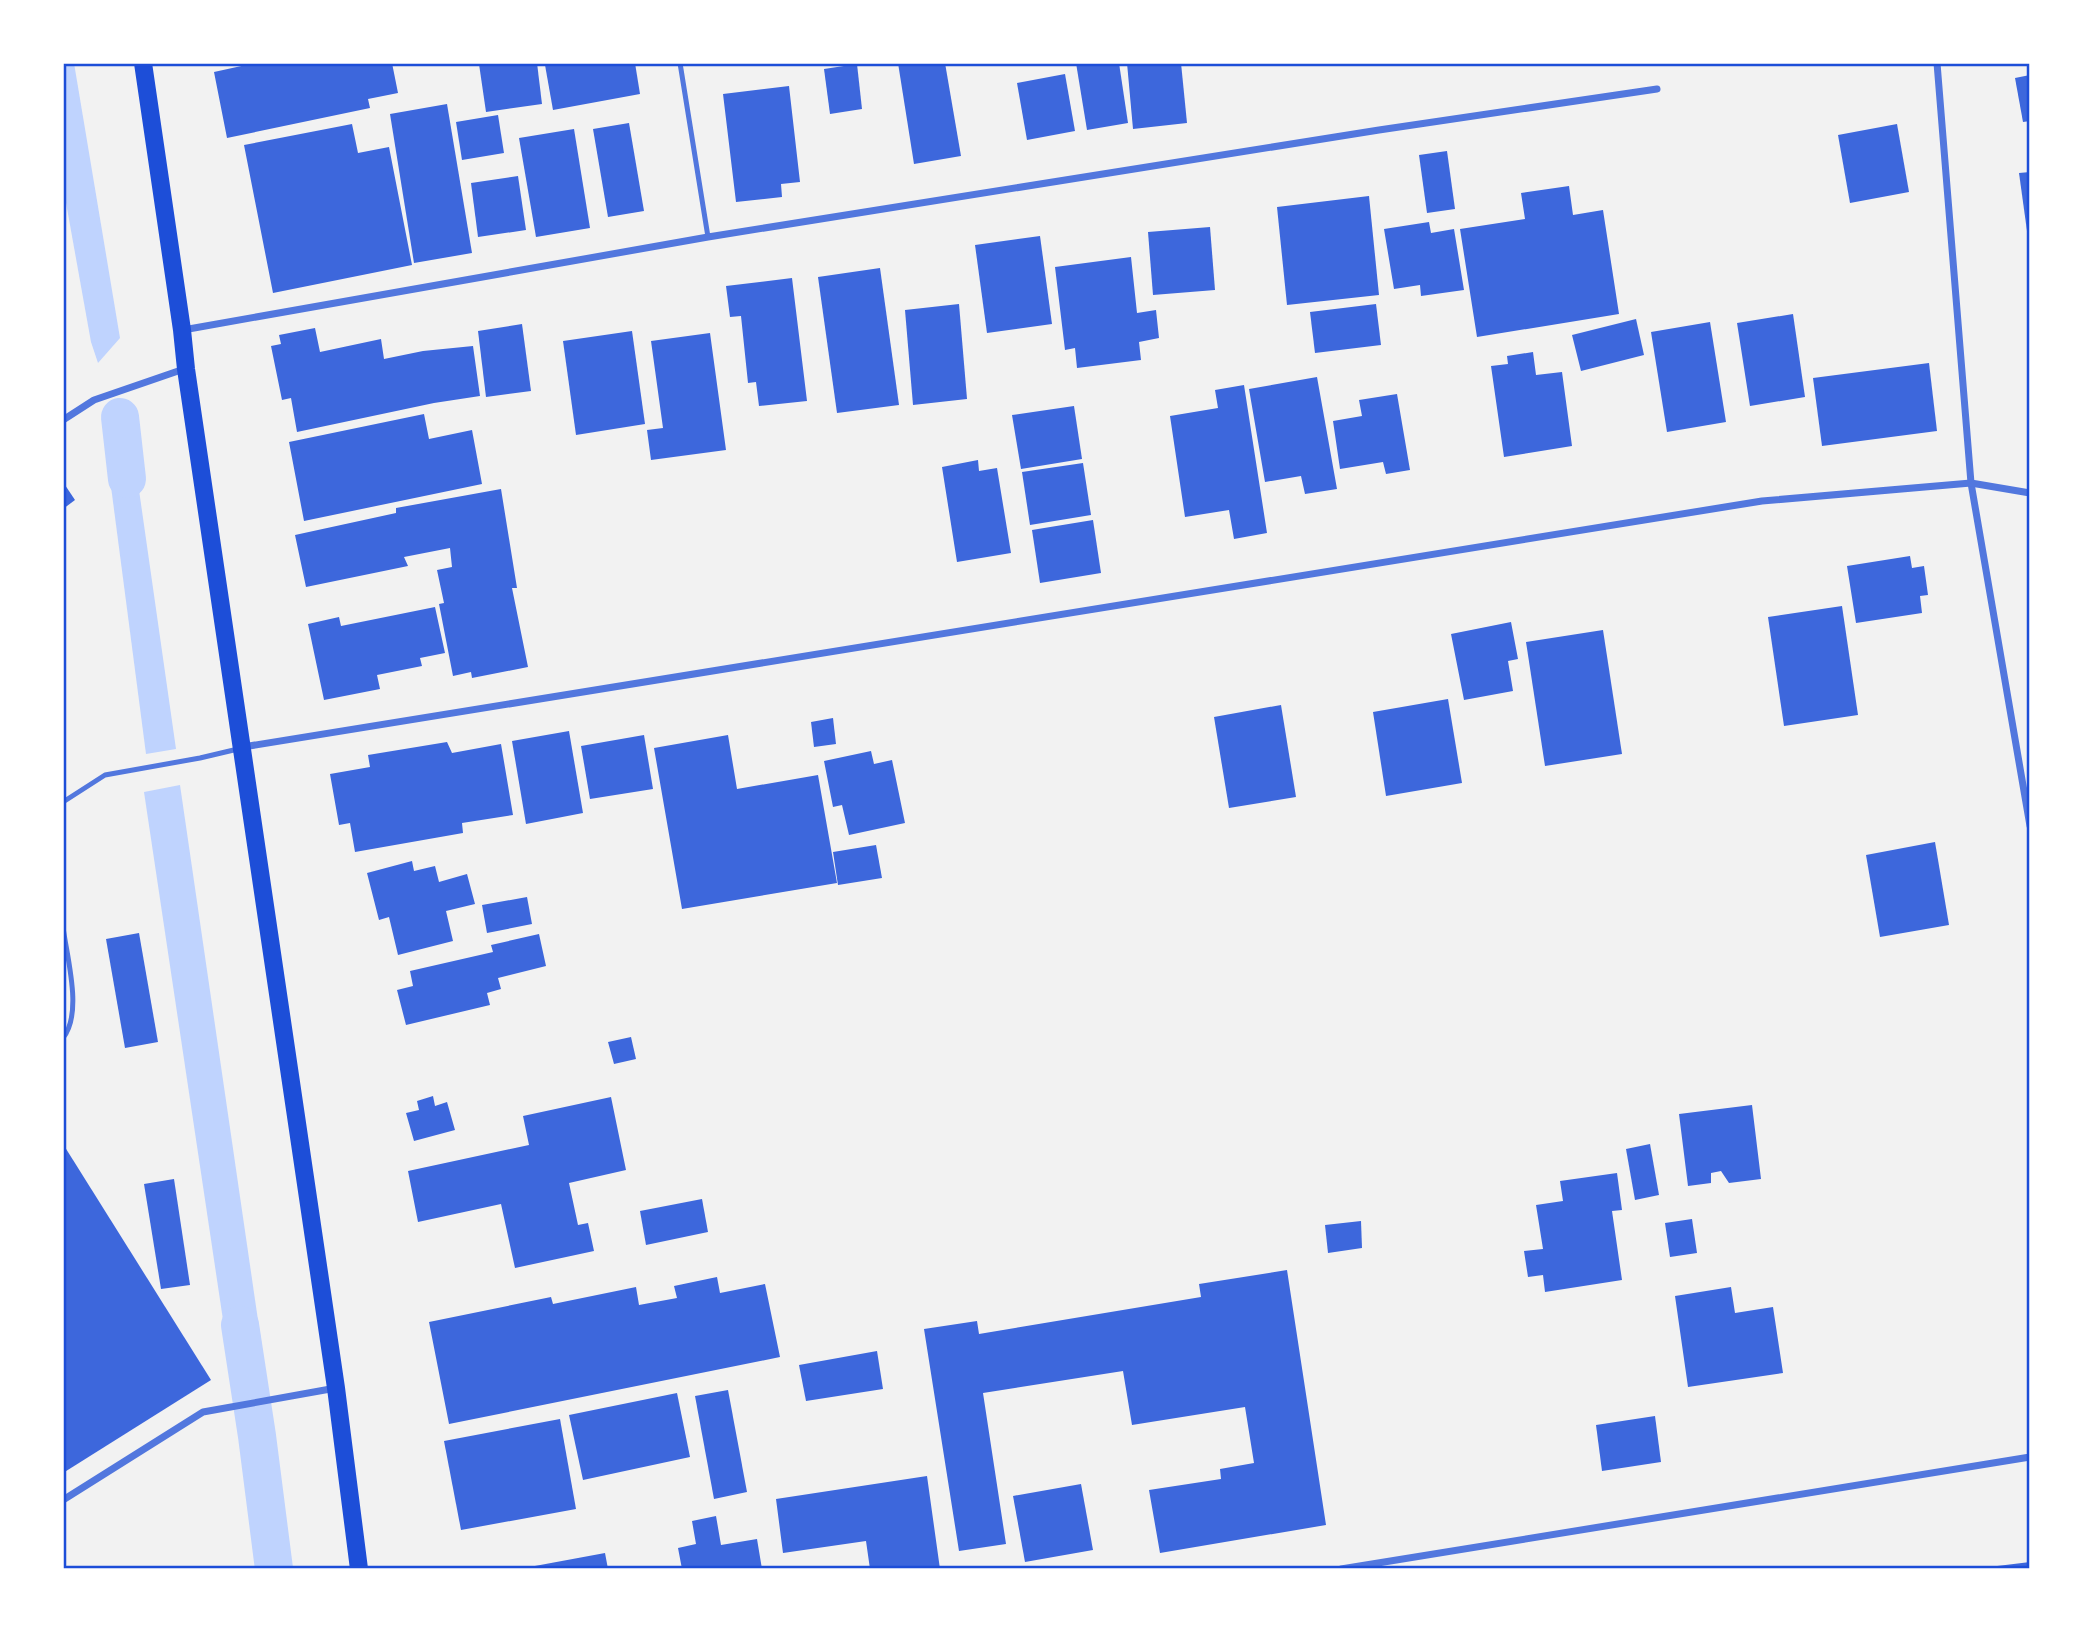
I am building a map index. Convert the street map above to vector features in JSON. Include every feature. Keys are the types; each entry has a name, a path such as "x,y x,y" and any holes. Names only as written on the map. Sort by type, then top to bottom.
{"main road":[{"path":"143,63 336,1388 359,1569"}],"street":[{"path":"1937,63 1971,483 2030,826"},
{"path":"182,330 708,237 1379,130 1657,89"},
{"path":"63,420 94,400 186,369"},
{"path":"243,748 1762,501 1971,483 2030,493"},
{"path":"63,1500 203,1412 336,1388"},
{"path":"1341,1569 2030,1457"}],"lane":[{"path":"680,63 708,237"},
{"path":"63,802 105,775 243,748"},
{"path":"63,927 75,1009 63,1038"}],"water":[{"path":"63,63 74,63 120,338 98,363 91,342 63,186"},
{"path":"128,427 176,749 146,754 104,433"},
{"path":"180,785 266,1375 232,1380 144,792"},
{"path":"271,1426 290,1569 265,1569 248,1430"}],"building":[{"path":"255,63 392,63 398,93 368,99 370,108 227,138 214,72"},
{"path":"537,63 542,104 486,112 479,64"},
{"path":"635,63 640,94 553,110 545,65"},
{"path":"898,63 945,63 961,156 914,164"},
{"path":"1076,63 1119,63 1128,123 1087,130"},
{"path":"1127,63 1181,63 1187,123 1133,129"},
{"path":"857,64 862,109 830,114 824,69"},
{"path":"1065,74 1075,131 1027,140 1017,83"},
{"path":"2030,75 2030,121 2023,122 2015,78"},
{"path":"789,86 800,182 781,184 782,197 736,202 723,94"},
{"path":"447,104 472,253 414,263 390,114"},
{"path":"498,115 504,153 462,160 456,122"},
{"path":"629,123 644,211 608,217 593,129"},
{"path":"352,124 358,153 389,147 412,265 273,293 244,145"},
{"path":"1897,124 1909,192 1850,203 1838,135"},
{"path":"574,129 590,228 536,237 519,138"},
{"path":"1447,151 1455,209 1427,213 1419,155"},
{"path":"2030,172 2030,231 2027,231 2019,173"},
{"path":"518,176 526,230 478,237 471,183"},
{"path":"1569,186 1573,215 1603,210 1619,314 1477,337 1460,229 1525,219 1521,193"},
{"path":"1369,196 1379,295 1287,305 1277,207"},
{"path":"1429,222 1431,233 1454,229 1464,290 1421,296 1420,285 1394,289 1384,229"},
{"path":"1210,227 1215,290 1153,295 1148,232"},
{"path":"1040,236 1052,324 987,333 975,245"},
{"path":"1131,257 1137,313 1156,310 1159,338 1139,342 1141,360 1077,368 1075,348 1065,350 1055,267"},
{"path":"880,268 899,405 837,413 818,277"},
{"path":"792,278 807,401 759,406 756,382 748,383 741,316 730,317 726,286"},
{"path":"959,304 967,399 913,405 905,310"},
{"path":"1376,304 1381,345 1315,353 1310,312"},
{"path":"1793,314 1805,397 1750,406 1737,323"},
{"path":"1636,319 1644,355 1581,371 1572,335"},
{"path":"1710,322 1726,422 1667,432 1651,332"},
{"path":"522,324 531,391 486,397 478,331"},
{"path":"315,328 320,352 381,339 384,359 423,351 473,346 480,396 297,432 291,398 282,400 271,346 281,344 279,335"},
{"path":"632,331 645,424 576,435 563,341"},
{"path":"710,333 726,450 651,460 647,430 663,428 651,341"},
{"path":"1533,352 1536,375 1562,372 1572,446 1504,457 1491,366 1508,364 1507,356"},
{"path":"1929,363 1937,431 1822,446 1813,378"},
{"path":"1317,377 1337,489 1305,494 1301,476 1265,482 1249,389"},
{"path":"1244,385 1267,533 1234,539 1229,510 1185,517 1170,416 1218,408 1215,390"},
{"path":"1397,394 1410,470 1386,474 1383,462 1340,469 1333,421 1362,416 1359,400"},
{"path":"1074,406 1082,459 1021,469 1012,415"},
{"path":"424,414 429,439 472,430 482,484 304,521 289,442"},
{"path":"978,460 979,471 997,468 1011,553 957,562 942,467"},
{"path":"1083,463 1091,515 1030,525 1022,472"},
{"path":"63,482 75,500 63,509"},
{"path":"501,489 517,588 512,588 528,667 472,678 471,672 453,676 439,604 444,603 437,570 452,567 450,548 404,557 408,566 306,587 295,535 396,513 396,508"},
{"path":"1093,520 1101,573 1040,583 1032,530"},
{"path":"1910,556 1912,568 1924,566 1928,595 1920,596 1922,613 1856,623 1847,566"},
{"path":"1842,606 1858,715 1784,726 1768,617"},
{"path":"435,607 445,653 420,658 422,666 377,675 380,689 324,700 308,624 339,617 341,626"},
{"path":"1511,622 1518,659 1508,661 1513,691 1464,700 1451,634"},
{"path":"1603,630 1622,754 1545,766 1526,642"},
{"path":"1448,699 1462,783 1386,796 1373,712"},
{"path":"1281,705 1296,797 1229,808 1214,717"},
{"path":"833,718 836,744 814,747 811,722"},
{"path":"569,731 583,813 526,824 512,741"},
{"path":"644,735 653,789 590,799 581,746"},
{"path":"728,735 737,789 818,775 837,883 682,909 654,748"},
{"path":"447,742 452,753 501,744 513,815 462,823 463,833 355,852 350,823 339,825 330,774 370,767 368,755"},
{"path":"871,751 874,764 892,760 905,823 849,835 842,805 833,807 824,761"},
{"path":"1935,842 1949,925 1880,937 1866,855"},
{"path":"876,845 882,878 838,885 833,852"},
{"path":"412,861 414,871 435,866 439,882 467,874 475,904 446,911 453,941 398,955 389,917 379,920 367,873"},
{"path":"527,897 532,924 487,933 482,905"},
{"path":"139,933 158,1042 125,1048 106,939"},
{"path":"539,934 546,966 498,978 501,989 487,993 490,1005 406,1025 397,990 413,986 410,971 493,952 491,945"},
{"path":"631,1037 636,1059 614,1064 608,1042"},
{"path":"433,1096 435,1106 447,1102 455,1130 414,1141 406,1113 419,1110 417,1101"},
{"path":"611,1097 626,1170 569,1183 578,1225 588,1223 594,1251 515,1268 501,1204 418,1222 408,1171 529,1145 523,1116"},
{"path":"1752,1105 1761,1179 1729,1183 1721,1171 1711,1173 1711,1183 1688,1186 1679,1114"},
{"path":"63,1144 211,1380 63,1473"},
{"path":"1650,1144 1659,1195 1635,1200 1626,1149"},
{"path":"1617,1173 1622,1210 1612,1211 1622,1280 1545,1292 1543,1275 1528,1277 1524,1251 1543,1249 1536,1205 1563,1201 1560,1181"},
{"path":"174,1179 190,1285 161,1289 144,1184"},
{"path":"702,1199 708,1232 646,1245 640,1211"},
{"path":"1692,1219 1697,1253 1670,1257 1665,1223"},
{"path":"1361,1221 1362,1248 1328,1253 1325,1225"},
{"path":"1287,1270 1326,1525 1160,1553 1149,1490 1221,1479 1220,1469 1254,1463 1245,1407 1132,1425 1123,1371 983,1393 1006,1544 959,1551 924,1329 977,1321 979,1334 1201,1297 1199,1284"},
{"path":"717,1277 720,1293 765,1284 780,1357 449,1424 429,1322 551,1297 553,1304 636,1287 639,1305 677,1298 674,1286"},
{"path":"1731,1287 1735,1313 1773,1307 1783,1373 1688,1387 1675,1296"},
{"path":"877,1351 883,1389 806,1401 799,1365"},
{"path":"728,1390 747,1492 714,1499 695,1396"},
{"path":"677,1393 690,1457 583,1480 569,1415"},
{"path":"1655,1416 1661,1462 1602,1471 1596,1425"},
{"path":"560,1419 576,1509 461,1530 444,1441"},
{"path":"927,1476 940,1569 870,1569 866,1541 783,1553 776,1499"},
{"path":"1081,1484 1093,1550 1025,1562 1013,1496"},
{"path":"716,1516 721,1545 757,1539 762,1569 682,1569 678,1548 696,1544 692,1521"},
{"path":"605,1553 608,1569 524,1569 524,1568"},
{"path":"2030,1562 2030,1569 1989,1569 1989,1567"}],"waterway":[{"path":"120,417 127,479"},
{"path":"240,1325 274,1569"}]}
